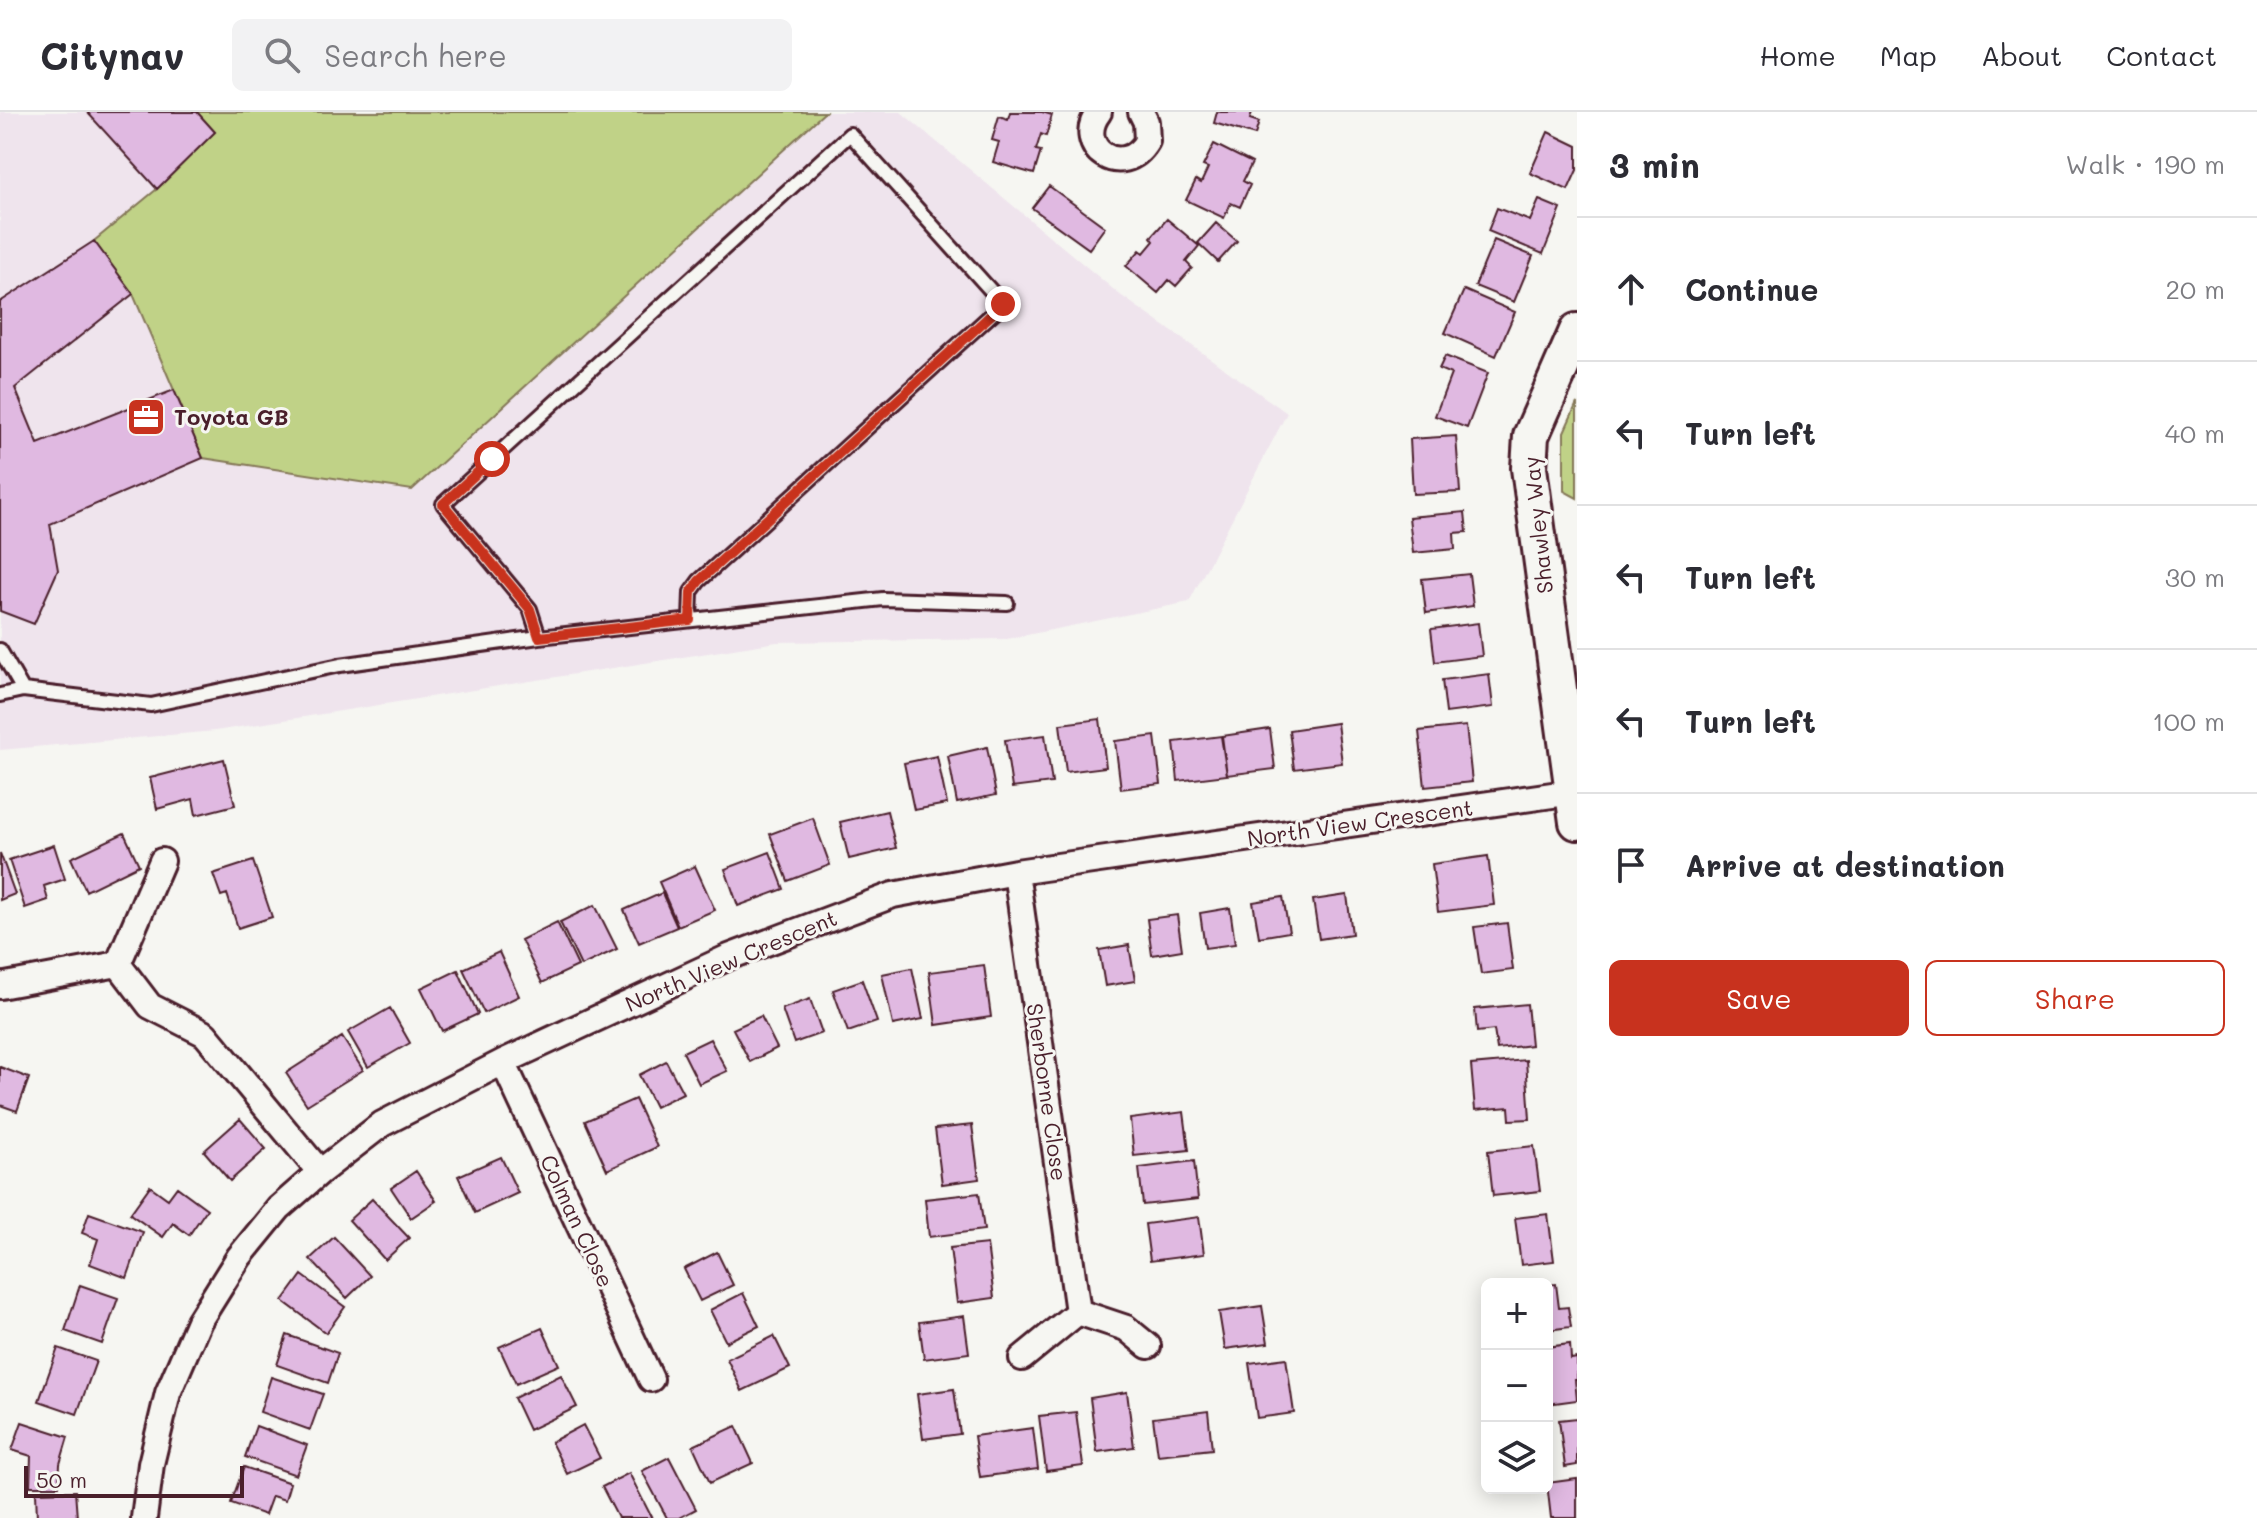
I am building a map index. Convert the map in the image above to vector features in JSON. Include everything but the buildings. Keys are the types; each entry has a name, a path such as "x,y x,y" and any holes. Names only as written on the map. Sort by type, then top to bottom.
{"street":[{"path":"1099,112 1091,126 1094,144 1099,152 1116,160 1134,156 1147,141 1146,122 1141,112"},
{"name":"Shawley Way","path":"1575,807 1529,468 1531,436 1577,331"},
{"name":"North View Crescent","path":"144,1518 151,1464 168,1393 199,1321 239,1257 279,1208 382,1124 503,1062 729,957 893,895 1016,872 1575,807"},
{"path":"118,964 162,861"},
{"name":"Sherborne Close","path":"1016,872 1078,1312"},
{"path":"0,986 118,964"},
{"path":"118,964 150,1006 205,1034 320,1172"},
{"name":"Colman Close","path":"503,1062 651,1379"},
{"path":"1022,1358 1078,1312 1126,1328 1148,1346"}],"lane":[{"path":"539,637 530,609 443,504 850,134 1003,304 699,581 691,592 690,620"},
{"path":"0,695 23,690 151,705 340,665 539,637 883,599 1007,603"},
{"path":"0,650 23,690"}],"shaded area":[{"path":"0,112 901,112 1119,294 1287,413 1189,602 1007,639 777,642 215,731 0,750"}],"green space":[{"path":"197,112 825,112 412,490 203,458 133,294 94,241 157,189 215,132"},
{"path":"1577,403 1577,498 1564,491 1564,432"}],"place":[{"name":"Toyota GB","path":"146,417"}],"route":[{"path":"492,459 443,504 530,609 539,637 690,620 691,592 699,581 1003,304"}]}
